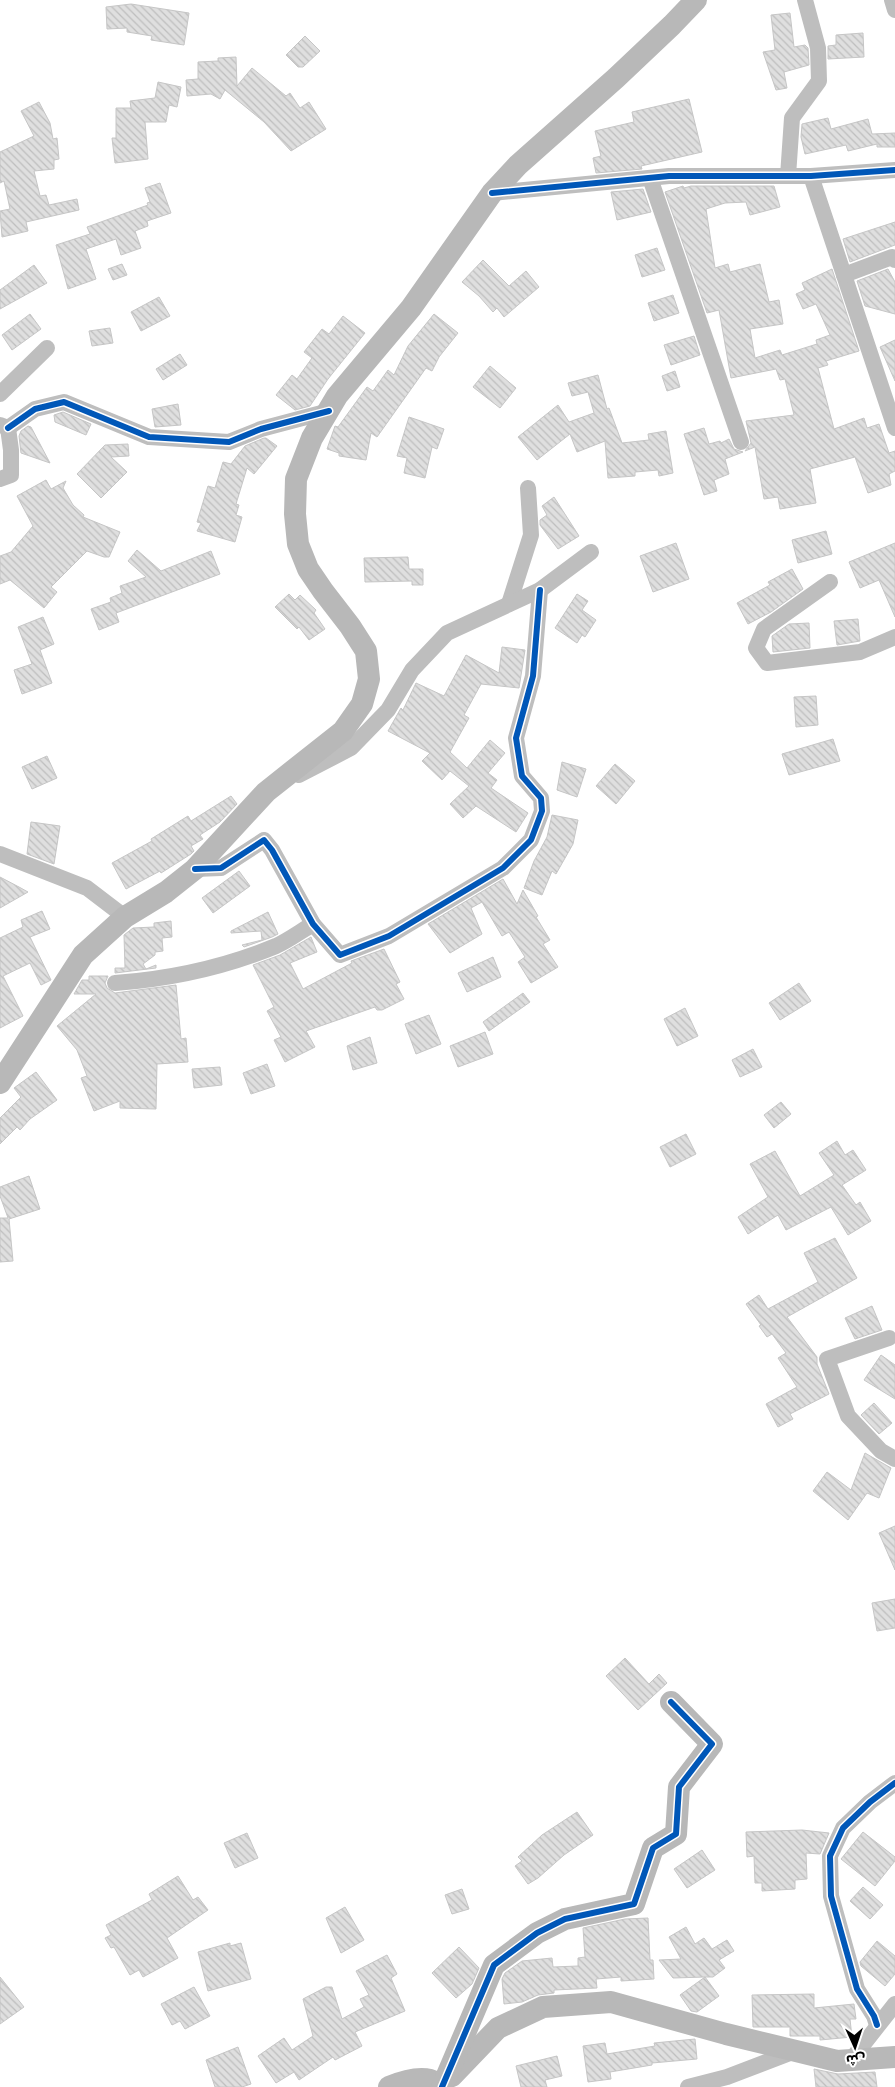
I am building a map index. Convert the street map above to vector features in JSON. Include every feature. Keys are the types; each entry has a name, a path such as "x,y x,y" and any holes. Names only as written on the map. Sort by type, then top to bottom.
{"main road":[{"path":"0,1083 83,954 125,917 166,892 195,869 266,792 343,731 362,704 369,679 366,651 308,569 298,544 295,514 296,479 312,438 337,396 410,308 492,192 518,165 616,78 696,0"},
{"path":"442,2087 494,1965 537,1933 565,1919 634,1904 653,1848 676,1834 680,1787 712,1744 672,1702"},
{"path":"442,2087 498,2028 542,2007 611,2002 837,2061 895,2057"},
{"path":"390,2087 398,2083 414,2080 431,2080 442,2087"}],"street":[{"path":"788,176 792,118 819,81 818,48 805,0"},
{"path":"892,0 895,10"},
{"path":"492,192 650,178 811,176 895,170"},
{"path":"811,176 895,428"},
{"path":"650,178 741,442"},
{"path":"844,275 892,257 895,260"},
{"path":"0,394 47,348"},
{"path":"0,479 11,475 11,450 4,426 35,409 64,402 149,437 229,442 261,429 329,411"},
{"path":"509,604 531,535 528,488"},
{"path":"266,792 351,748 388,710 412,670 447,633 540,590 591,552"},
{"path":"830,582 764,629 756,648 767,663 860,652 895,637"},
{"path":"195,869 221,868 264,840 272,850 313,924 340,955 389,936 503,868 531,840 542,811 541,798 522,776 516,738 533,676 540,590"},
{"path":"0,854 87,888 125,917"},
{"path":"115,983 170,978 218,966 277,945 313,924"},
{"path":"889,1338 827,1359 848,1416 881,1451 895,1459"},
{"path":"877,2025 874,2016 857,1990 831,1896 830,1856 843,1828 870,1802 895,1783"},
{"path":"851,2060 895,2004"},
{"path":"688,2087 727,2077 796,2051"}],"building":[{"path":"131,4 189,13 184,45 151,40 152,36 127,32 127,28 107,29 106,7"},
{"path":"790,13 794,47 805,45 808,48 809,65 784,72 787,88 776,90 763,52 775,50 771,15"},
{"path":"863,33 864,57 828,59 828,46 836,45 836,35"},
{"path":"305,36 320,51 303,67 298,67 286,55"},
{"path":"236,57 237,86 252,68 286,96 290,93 300,108 309,102 326,129 291,151 264,122 225,90 220,99 211,94 187,96 186,80 198,79 198,62 218,61 218,58"},
{"path":"158,82 181,87 177,107 169,105 166,122 145,122 148,159 115,163 112,138 116,138 116,108 131,108 130,101 155,98"},
{"path":"689,99 702,152 641,166 642,169 596,173 593,158 601,156 595,131 634,122 632,112"},
{"path":"39,102 50,123 53,139 57,138 59,159 54,160 54,169 34,171 40,196 46,195 49,205 77,199 79,210 26,222 28,231 2,237 0,211 10,209 4,181 0,183 0,152 34,136 21,111"},
{"path":"828,118 831,129 868,119 872,134 895,133 895,147 877,147 877,144 848,151 846,145 805,154 801,137 802,124"},
{"path":"160,183 171,213 147,221 148,226 135,231 141,248 121,255 116,239 86,249 96,279 68,289 56,245 90,234 87,227 148,205 147,203 150,202 145,188"},
{"path":"683,186 684,188 691,186 774,186 780,207 750,215 746,202 725,203 706,209 715,268 728,264 730,272 760,264 769,302 779,300 783,324 750,329 755,358 780,350 782,355 817,344 816,340 830,335 816,304 803,309 796,294 805,290 802,283 832,269 859,351 826,361 828,365 818,368 834,429 864,418 867,428 879,424 889,453 895,451 895,471 889,474 891,485 868,493 855,457 810,469 816,503 780,509 778,497 764,499 755,447 745,451 751,443 746,421 794,415 785,379 780,380 776,369 731,378 719,310 707,313 665,192"},
{"path":"643,189 651,212 617,220 611,192"},
{"path":"895,222 895,245 850,262 843,239"},
{"path":"657,248 665,270 642,277 635,255"},
{"path":"483,260 509,286 526,271 539,287 504,317 497,308 493,312 479,296 462,282"},
{"path":"122,264 127,275 113,280 108,269"},
{"path":"34,265 47,283 0,309 0,290"},
{"path":"888,269 895,282 895,314 865,306 857,281"},
{"path":"673,295 679,313 654,321 648,303"},
{"path":"159,297 170,316 141,331 131,312"},
{"path":"30,314 41,329 12,350 2,335"},
{"path":"434,314 458,333 439,357 432,371 426,368 377,437 371,433 366,460 339,456 339,453 327,449 335,426 338,427 367,387 373,391 388,370 394,375 408,346"},
{"path":"343,316 365,333 328,379 310,406 295,410 276,395 292,375 297,379 312,358 304,352 322,329 329,334"},
{"path":"110,328 113,343 92,346 89,331"},
{"path":"694,336 700,355 671,365 664,345"},
{"path":"895,340 895,381 880,347"},
{"path":"180,354 187,365 163,380 156,369"},
{"path":"490,366 516,388 500,408 473,387"},
{"path":"675,371 680,387 667,391 662,376"},
{"path":"598,375 607,409 609,408 622,443 649,440 648,434 666,431 673,473 659,476 658,470 635,472 635,476 608,478 605,441 577,452 570,434 537,460 518,437 558,405 569,422 594,413 588,392 572,396 568,383"},
{"path":"178,404 181,425 155,427 152,409"},
{"path":"63,412 91,424 86,435 55,422 54,415"},
{"path":"409,417 444,429 437,449 432,447 425,478 404,473 407,458 397,456"},
{"path":"28,426 31,427 50,463 21,453 19,436 21,431"},
{"path":"704,428 709,444 720,441 721,443 729,439 734,449 743,452 725,459 729,474 714,480 717,491 704,495 684,434"},
{"path":"264,438 277,446 254,474 247,468 236,504 239,505 236,515 242,517 235,542 197,531 201,523 197,522 208,486 215,488 223,462 231,464 245,446"},
{"path":"128,444 129,456 111,457 127,472 101,498 77,474 105,445"},
{"path":"46,480 51,489 66,481 63,488 73,505 84,515 83,517 120,532 109,557 87,551 51,587 57,592 44,608 10,580 0,584 0,556 11,552 33,526 17,496"},
{"path":"554,497 579,536 558,549 540,525 540,520 547,515 542,506"},
{"path":"826,531 832,554 798,563 792,540"},
{"path":"676,543 689,579 653,592 640,556"},
{"path":"895,543 895,617 879,580 860,588 849,562"},
{"path":"137,550 161,571 211,551 220,574 116,613 119,622 99,630 91,609 111,602 110,598 122,593 120,586 146,577 128,561"},
{"path":"408,557 409,569 423,569 423,585 412,585 412,581 365,582 364,558"},
{"path":"792,569 803,589 771,612 748,624 737,603 770,585 768,582"},
{"path":"289,594 295,600 300,595 316,610 314,613 325,629 309,640 299,627 297,629 275,607"},
{"path":"577,594 588,601 582,610 596,620 585,637 582,635 577,643 555,628"},
{"path":"43,617 54,644 40,650 52,683 22,694 14,670 32,664 18,627"},
{"path":"858,619 860,641 837,645 834,621"},
{"path":"809,623 810,648 773,652 772,636 789,624"},
{"path":"502,647 525,650 519,688 481,684 464,715 469,718 450,752 467,768 490,740 505,753 488,773 497,780 491,788 528,813 516,832 476,806 463,818 450,804 469,786 450,771 442,780 422,761 430,753 388,731 401,708 403,710 416,683 444,696 466,655 499,673"},
{"path":"816,696 818,725 796,727 794,697"},
{"path":"833,739 840,761 789,775 782,754"},
{"path":"47,756 57,778 32,789 22,767"},
{"path":"562,762 586,769 577,797 557,790"},
{"path":"615,764 635,781 616,804 596,786"},
{"path":"231,796 237,804 220,822 200,835 203,839 191,846 194,851 191,854 161,873 160,871 126,889 112,863 152,841 151,839 188,816 191,821"},
{"path":"552,815 578,820 573,844 556,874 552,871 542,895 524,888 534,861 547,837"},
{"path":"31,822 60,826 54,864 27,854"},
{"path":"239,871 250,886 213,913 202,898"},
{"path":"0,877 19,887 28,892 0,908"},
{"path":"503,879 517,904 523,890 550,940 543,944 558,967 531,983 518,962 525,957 509,932 502,936 482,902 471,908 482,934 450,953 428,924"},
{"path":"42,911 50,929 30,937 51,980 41,985 30,963 3,976 23,1016 0,1028 0,938 23,927 21,920"},
{"path":"268,912 278,934 244,947 242,945 262,940 261,931 231,933 231,931"},
{"path":"171,921 172,937 162,938 163,951 155,952 155,955 143,964 146,969 156,965 156,968 115,973 115,968 125,968 124,935 133,928 154,927 154,923"},
{"path":"311,937 317,952 290,963 303,989 352,963 351,961 384,949 400,982 396,984 404,999 382,1010 377,1010 375,1007 306,1031 315,1047 285,1062 274,1040 281,1037 267,1011 274,1007 253,965 280,955"},
{"path":"493,957 501,977 467,992 458,973"},
{"path":"89,976 108,976 105,983 107,988 115,993 176,985 181,1039 186,1038 188,1062 157,1064 156,1109 120,1108 120,1101 94,1111 81,1078 87,1076 77,1050 57,1026 96,994 74,994 82,980 89,980"},
{"path":"799,983 811,1001 780,1020 769,1003"},
{"path":"523,993 530,1002 489,1031 483,1022"},
{"path":"685,1008 698,1036 677,1046 664,1019"},
{"path":"429,1015 441,1044 416,1054 405,1024"},
{"path":"485,1032 493,1054 458,1067 450,1046"},
{"path":"370,1037 377,1063 353,1070 347,1046"},
{"path":"753,1049 762,1067 740,1077 732,1060"},
{"path":"267,1064 275,1086 251,1094 243,1073"},
{"path":"220,1067 222,1085 194,1088 192,1069"},
{"path":"36,1072 57,1100 30,1119 20,1130 17,1127 0,1144 0,1118 21,1097 14,1088"},
{"path":"781,1102 791,1114 774,1128 764,1115"},
{"path":"686,1134 696,1154 670,1167 660,1147"},
{"path":"837,1141 845,1155 853,1150 866,1170 842,1185 856,1205 860,1202 871,1221 848,1235 831,1207 786,1230 778,1215 748,1234 738,1217 768,1197 750,1164 775,1151 800,1196 834,1175 819,1153"},
{"path":"29,1176 40,1209 9,1219 13,1261 0,1262 0,1218 8,1218 0,1196 0,1187"},
{"path":"835,1238 857,1278 787,1317 817,1357 817,1364 829,1394 790,1414 793,1419 778,1427 766,1404 797,1387 778,1358 786,1353 772,1334 767,1337 746,1304 759,1295 768,1309 818,1282 804,1253"},
{"path":"872,1306 882,1330 855,1339 845,1318"},
{"path":"881,1355 895,1365 895,1399 864,1380"},
{"path":"874,1403 892,1423 879,1434 861,1415"},
{"path":"865,1453 891,1468 879,1498 867,1493 848,1520 813,1491 827,1472 851,1490"},
{"path":"895,1526 895,1570 879,1533"},
{"path":"895,1599 895,1628 877,1631 872,1603"},
{"path":"625,1658 649,1684 659,1674 667,1683 638,1710 606,1676"},
{"path":"577,1812 593,1835 528,1884 515,1866 522,1861 518,1857 542,1835"},
{"path":"802,1830 829,1833 820,1854 806,1853 807,1879 795,1880 795,1889 762,1891 762,1883 755,1883 754,1856 747,1857 746,1832"},
{"path":"863,1832 895,1857 895,1861 875,1886 841,1859"},
{"path":"247,1833 258,1858 235,1868 224,1843"},
{"path":"702,1850 715,1870 687,1888 674,1869"},
{"path":"178,1876 193,1900 198,1897 208,1910 167,1938 178,1958 143,1977 139,1970 130,1975 114,1947 111,1948 105,1938 111,1935 106,1925 152,1900 149,1894"},
{"path":"863,1887 883,1905 870,1919 850,1901"},
{"path":"462,1889 469,1909 452,1914 445,1895"},
{"path":"345,1907 364,1940 341,1953 326,1918"},
{"path":"648,1918 650,1960 653,1960 654,1979 621,1981 621,1977 596,1979 597,1988 554,1990 554,1993 538,1995 522,2002 504,2004 502,1979 505,1973 522,1961 552,1958 553,1967 578,1966 578,1958 585,1957 583,1928 625,1919"},
{"path":"686,1927 695,1944 704,1938 712,1949 727,1940 734,1951 719,1960 725,1968 713,1977 673,1978 659,1960 681,1959 669,1937"},
{"path":"877,1941 895,1956 895,1974 885,1986 861,1966 860,1962"},
{"path":"230,1943 230,1946 241,1943 251,1979 208,1991 198,1952"},
{"path":"459,1947 479,1968 472,1984 456,1998 432,1973"},
{"path":"387,1955 397,1974 391,1978 405,2011 355,2032 362,2046 335,2060 333,2057 299,2080 294,2072 276,2083 258,2056 284,2038 292,2050 313,2036 303,1999 326,1987 332,1987 342,2019 364,2007 360,1999 369,1995 356,1971"},
{"path":"0,1977 24,2007 0,2024"},
{"path":"705,1977 719,1996 697,2012 691,2011 680,1995"},
{"path":"194,1987 210,2016 185,2029 180,2021 172,2025 161,2004"},
{"path":"814,1994 814,2008 854,2004 856,2019 850,2019 852,2037 820,2040 820,2036 790,2036 790,2027 753,2027 752,1995"},
{"path":"695,2039 697,2059 652,2063 652,2065 610,2072 611,2079 588,2082 583,2046 605,2043 607,2054 655,2046 654,2043"},
{"path":"238,2047 251,2084 242,2087 215,2087 206,2060"},
{"path":"557,2056 562,2076 545,2080 547,2087 521,2087 516,2066"},
{"path":"814,2069 838,2074 875,2072 877,2087 816,2087"}],"cycle path":[{"path":"492,193 669,176 811,176 895,170"},
{"path":"8,428 35,409 64,402 149,437 229,442 261,429 329,411"},
{"path":"195,869 221,868 264,840 272,850 313,924 340,955 389,936 503,868 531,840 542,811 541,798 522,776 516,738 533,676 540,590"},
{"path":"442,2087 494,1965 537,1933 565,1919 634,1904 653,1848 676,1834 679,1787 712,1744 671,1702"},
{"path":"877,2025 874,2016 857,1989 831,1896 830,1856 843,1828 870,1802 895,1783"}]}
